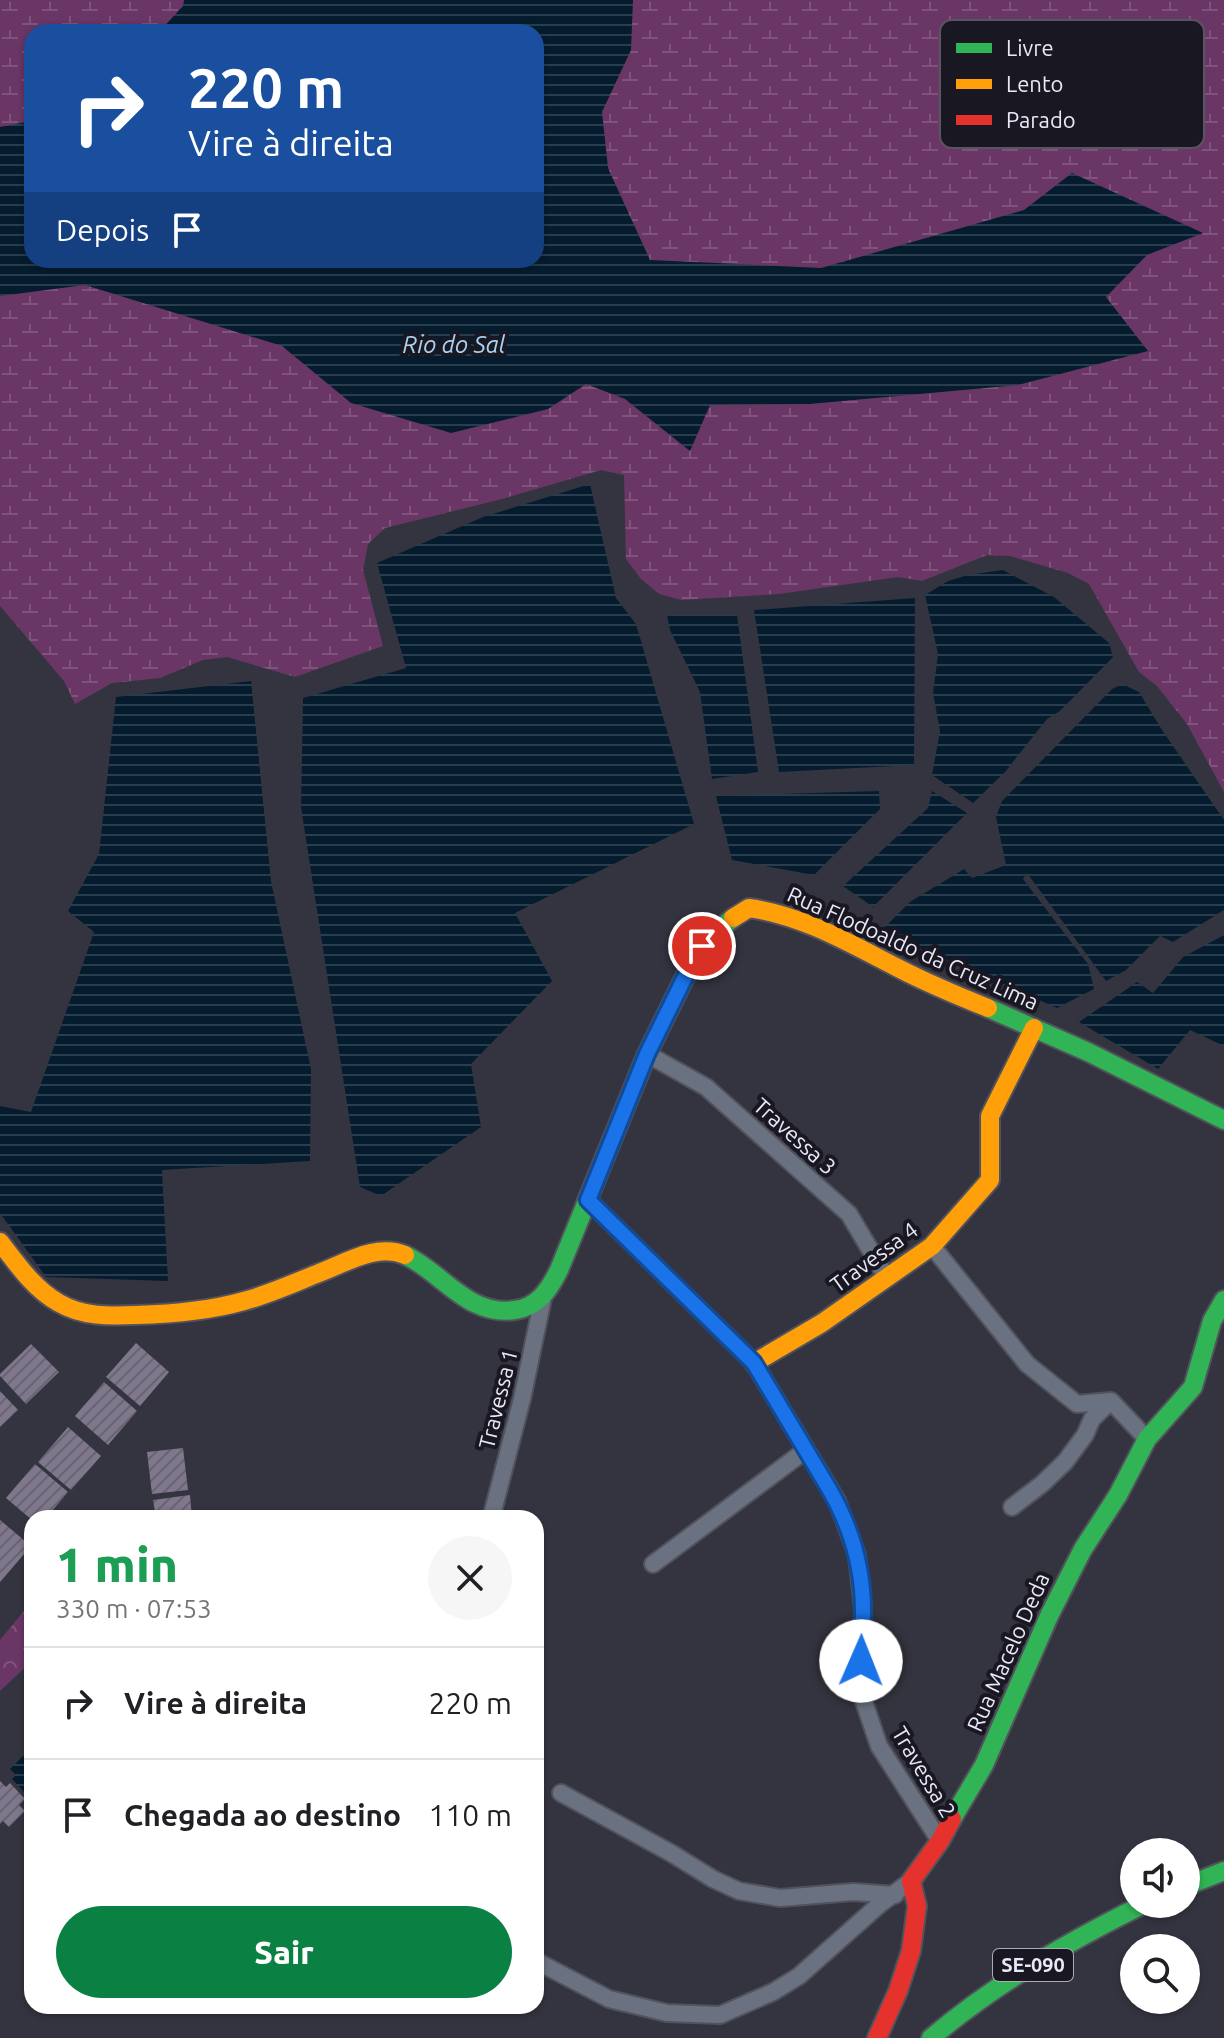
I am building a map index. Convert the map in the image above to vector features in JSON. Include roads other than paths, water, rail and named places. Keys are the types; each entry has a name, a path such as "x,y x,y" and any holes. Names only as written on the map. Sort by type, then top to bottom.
{"street":[{"name":"Rua Flodoaldo da Cruz Lima","path":"543,1298 559,1270 647,1054 683,981 702,946 724,924 749,908 794,917 958,996 1118,1066 1224,1120"},
{"name":"Travessa 4","path":"754,1363 822,1323 932,1246 990,1180 990,1116 1034,1028"},
{"name":"Travessa 3","path":"647,1054 706,1087 849,1214 887,1278"},
{"name":"Travessa 2","path":"588,1200 754,1363 837,1501 857,1555 863,1609 860,1690 879,1746 940,1841"},
{"path":"0,1242 38,1288 70,1309 92,1314 160,1314 233,1304 380,1251 401,1253 415,1260 459,1295 486,1310 514,1310 528,1307 543,1298"},
{"path":"932,1246 1027,1364 1077,1404 1111,1401"},
{"name":"Travessa 1","path":"493,1510 529,1372 543,1298"},
{"name":"Rua Macelo Deda","path":"911,1881 940,1841 984,1765 1063,1585 1083,1549 1118,1495 1147,1439 1193,1387 1212,1321 1224,1300"},
{"path":"1111,1401 1147,1439"},
{"path":"1012,1507 1065,1462 1085,1435 1092,1419 1111,1401"},
{"path":"653,1564 806,1450"},
{"path":"561,1793 739,1891 780,1898 853,1892 895,1895"},
{"path":"1200,1880 1224,1871"},
{"path":"544,1965 609,1999 667,2013 720,2015 773,1992 799,1976 880,1904 911,1881 917,1906 911,1951 898,1991 877,2038"},
{"name":"SE-090","path":"931,2038 1013,1977 1120,1916"}],"water":[{"name":"Rio do Sal","path":"184,0 633,0 631,50 602,112 608,168 650,260 821,268 1024,210 1072,173 1203,233 1147,255 1106,297 1148,351 1018,385 810,404 710,405 690,451 625,399 586,384 548,409 451,433 351,403 282,346 85,285 0,296 0,127 24,122 24,268 544,268 544,24 166,24 183,6"},
{"path":"590,484 616,598 636,624 694,824 515,913 552,981 471,1064 481,1127 381,1196 360,1187 301,807 303,698 406,668 377,563 483,517"},
{"path":"1003,570 1054,597 1109,643 1113,657 1060,711 1047,719 1005,772 973,803 932,775 940,731 933,693 938,654 925,595 948,581"},
{"path":"915,598 914,765 779,772 754,610"},
{"path":"667,615 737,615 758,772 712,779 700,692 670,630"},
{"path":"251,681 271,881 311,1069 310,1161 162,1170 168,1281 46,1277 0,1213 0,1106 31,1112 94,932 68,911 99,854 116,697"},
{"path":"1122,684 1139,692 1224,820 1224,910 1173,942 1160,936 1126,970 1106,981 1027,873 1023,879 1088,964 1094,989 1057,1008 881,931 910,902 964,869 972,878 1006,865 996,817 1002,801 1112,689"},
{"path":"879,791 880,809 814,875 732,860 716,796"},
{"path":"932,791 967,813 873,907 843,886 928,808"},
{"path":"1224,935 1224,1046 1190,1030 1158,1069 1079,1022 1137,982 1153,993 1183,957"},
{"path":"24,1757 24,1792 12,1779 16,1775 10,1769"}]}
